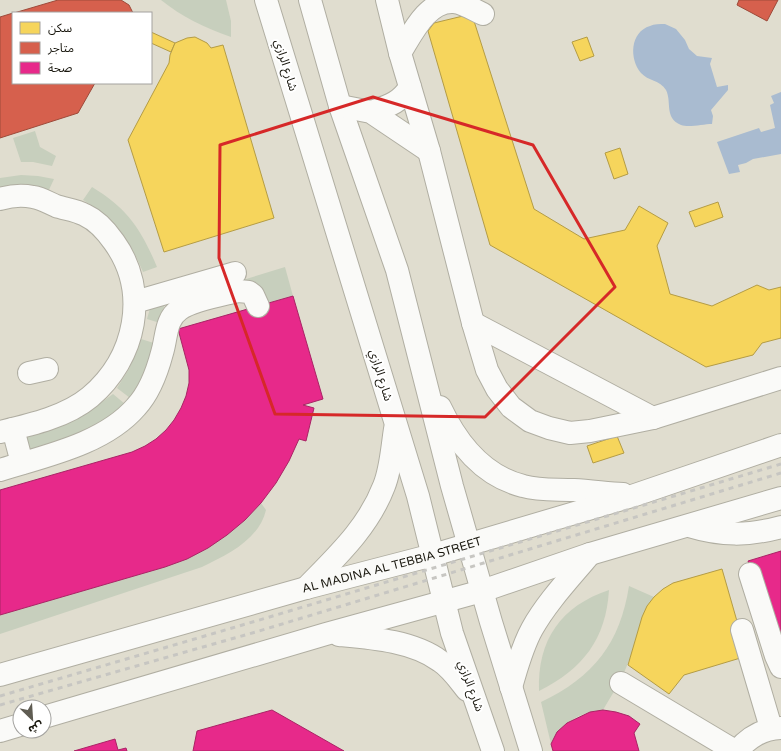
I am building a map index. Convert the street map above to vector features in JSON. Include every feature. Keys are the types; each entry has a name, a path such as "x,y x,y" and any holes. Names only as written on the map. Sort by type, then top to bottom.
{"street":[{"name":"شارع الرازي","path":"266,0 418,496 452,633 494,751"},
{"path":"310,0 340,106 397,270 452,486 482,591 531,751"},
{"path":"320,31 323,0"},
{"path":"387,0 400,53 429,151 472,323 487,370 496,389 511,407 530,421 550,428 570,433 590,431 653,418 781,378"},
{"path":"400,53 418,24 429,10 437,5 446,2 456,2 483,14"},
{"path":"371,112 396,102 410,87"},
{"path":"340,106 371,112 429,151"},
{"path":"0,198 34,197 85,215 107,232 119,250 128,269 134,296 133,324 127,348 115,369 104,383 89,398 74,408 39,423 6,430 22,464"},
{"path":"134,296 233,268"},
{"path":"0,470 79,445 101,434 127,416 136,407 149,389 163,351 170,320 174,314 183,307 193,303 243,291 253,295 258,306"},
{"path":"472,323 653,418"},
{"path":"133,324 166,333"},
{"path":"423,372 446,419 461,443 481,465 506,481 540,490 588,490 632,496"},
{"path":"306,588 353,539 368,518 384,486 396,422"},
{"name":"AL MADINA AL TEBBIA STREET","path":"0,674 306,588 433,555 632,496 781,445"},
{"path":"52,716 326,634 482,591 590,554 781,498"},
{"path":"687,526 707,532 725,534 757,532 781,527"},
{"path":"511,687 524,645 535,625 550,602 590,554"},
{"path":"750,574 776,656 781,667"},
{"path":"621,683 736,751 757,733 778,725 746,628"},
{"path":"326,634 366,638 416,647 441,661 452,671 475,699"},
{"path":"0,731 12,727"}],"highlighted area":[{"path":"373,97 533,145 615,287 485,417 275,414 219,258 220,145"}],"green space":[{"path":"161,0 226,0 231,21 231,37 194,22"},
{"path":"35,131 40,147 56,156 52,166 33,162 21,162 13,138"},
{"path":"21,175 54,179 48,192 0,194 0,178"},
{"path":"92,187 115,203 132,221 145,242 157,267 143,272 132,249 120,230 104,214 83,200"},
{"path":"285,267 293,296 264,304 233,283"},
{"path":"152,301 165,303 160,323 147,319"},
{"path":"141,339 157,344 143,377 130,398 117,388 129,369"},
{"path":"113,394 125,404 98,429 25,456 20,439 70,422 84,415"},
{"path":"261,503 266,510 257,530 241,545 212,562 202,567 0,634 0,615 165,567 193,555 217,541 240,524"},
{"path":"629,586 654,597 645,612 623,675 603,710 586,713 572,720 566,724 551,744 541,702 560,692 576,681 602,656 619,625"},
{"path":"609,590 607,608 603,623 597,638 589,651 568,673 539,691 539,673 542,656 555,627 578,605"}],"water":[{"path":"665,24 676,29 685,40 689,49 697,56 712,58 710,64 717,87 728,85 728,90 711,110 713,116 712,124 688,126 681,125 676,122 670,114 666,90 661,84 644,76 637,67 633,54 635,40 638,34 643,29 652,25"},
{"path":"781,92 781,154 753,159 738,165 740,172 729,174 717,142 759,128 761,132 775,128 770,105 774,103 771,96"}],"building: سكن":[{"path":"463,16 474,21 534,209 584,239 625,230 639,206 668,223 657,246 670,294 712,306 757,285 769,290 781,287 781,338 762,343 753,355 706,367 490,245 428,31 434,23"},
{"path":"152,32 175,43 171,52 152,43"},
{"path":"195,37 207,43 211,48 223,45 274,218 164,252 128,140 169,63 170,55 175,43 187,38"},
{"path":"587,37 594,56 580,61 572,42"},
{"path":"620,148 628,174 614,179 605,153"},
{"path":"718,202 723,217 695,227 689,212"},
{"path":"617,436 624,453 593,463 587,446"},
{"path":"722,569 747,656 684,675 669,694 628,665 642,617 647,606 654,597 673,583"}],"building: متاجر":[{"path":"58,0 121,0 129,5 132,12 17,12"},
{"path":"739,0 778,0 767,21 737,5"},
{"path":"12,13 12,84 94,84 78,113 0,138 0,17"}],"building: صحة":[{"path":"293,296 323,399 303,405 314,408 306,441 299,439 289,461 276,483 261,503 245,520 227,535 208,548 187,559 165,567 0,615 0,490 132,452 156,439 174,420 186,396 189,383 189,370 178,329"},
{"path":"781,551 781,642 775,644 748,561"},
{"path":"272,710 344,751 193,751 197,731"},
{"path":"603,710 629,716 640,724 634,733 639,751 553,751 551,744 557,732 567,723 590,712"},
{"path":"115,739 118,750 126,748 127,751 74,751"}],"railway":[{"path":"0,696 781,464"},
{"path":"0,705 259,631 781,473"}]}
